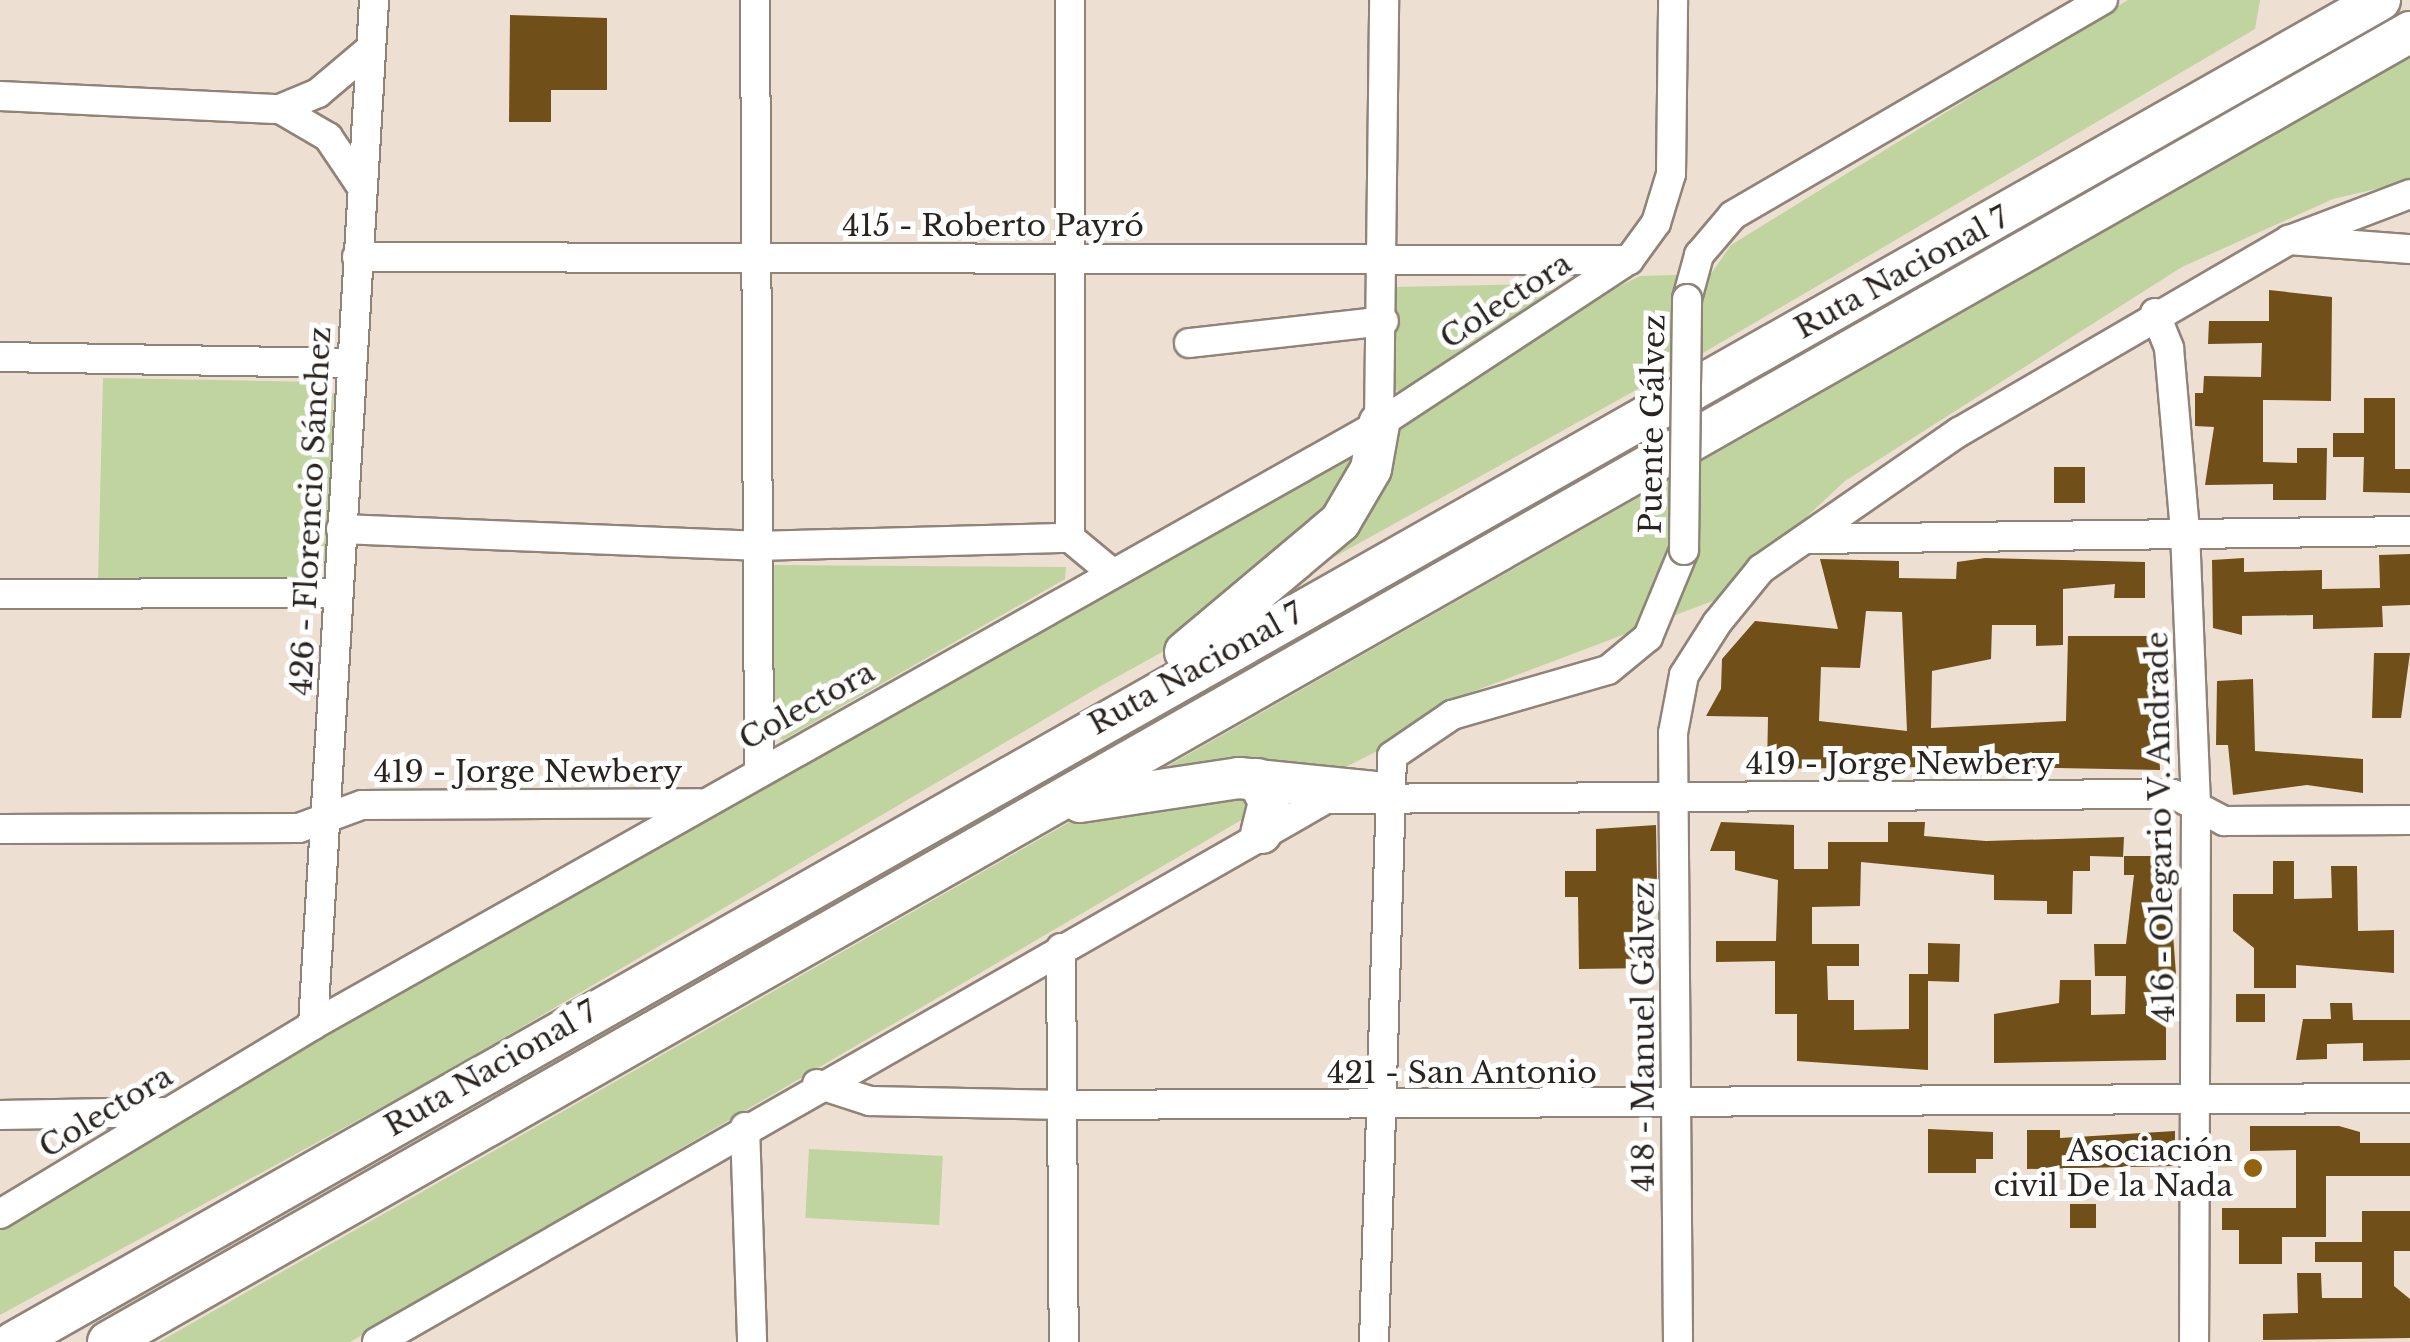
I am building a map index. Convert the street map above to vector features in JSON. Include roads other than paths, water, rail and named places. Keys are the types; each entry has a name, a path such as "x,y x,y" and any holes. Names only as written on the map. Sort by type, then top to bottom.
{"highway":[{"name":"Ruta Nacional 7","path":"20,1337 1046,752 2380,0"},
{"name":"Ruta Nacional 7","path":"108,1342 2401,38"},
{"path":"1046,752 1319,547 1360,496 1380,424"},
{"path":"1006,830 1131,790 1257,779 1384,792"},
{"path":"1257,779 1269,802 1260,833"}],"street":[{"name":"426 - Florencio Sánchez","path":"313,1024 374,0"},
{"path":"756,0 759,770"},
{"path":"1070,0 1065,258 1070,538"},
{"path":"1380,424 1384,321 1384,0"},
{"path":"1635,254 1670,174 1673,0"},
{"name":"Puente Gálvez","path":"1384,792 1392,756 1409,738 1516,693 1608,670 1648,637 1684,550 1687,299 1699,255 1732,215 2103,0"},
{"path":"280,109 327,87 370,49"},
{"path":"0,96 280,109 328,136 361,186"},
{"path":"1810,539 1916,460 2155,313 2289,240 2410,194"},
{"path":"2289,240 2410,250"},
{"name":"415 - Roberto Payró","path":"357,257 756,260 1635,254"},
{"name":"Colectora","path":"0,1214 313,1024 1380,424 1635,254"},
{"name":"416 - Olegario V. Andrade","path":"2155,313 2169,348 2185,531 2196,807 2199,1098 2194,1342"},
{"path":"1189,342 1384,321"},
{"path":"0,357 351,363"},
{"path":"342,529 756,546 1070,538 1111,572"},
{"path":"1810,539 2410,531"},
{"name":"418 - Manuel Gálvez","path":"1678,1342 1673,733 1684,675 1717,623 1761,569 1810,539"},
{"path":"0,594 338,593"},
{"path":"376,1342 817,1084 1260,833 1326,799 1384,792 1375,1105 1374,1342"},
{"name":"419 - Jorge Newbery","path":"1384,792 1676,798 2173,794 2224,821 2410,820"},
{"name":"419 - Jorge Newbery","path":"0,829 299,828 362,805 700,803"},
{"path":"1061,948 1064,1342"},
{"name":"421 - San Antonio","path":"817,1084 870,1102 1064,1105 1677,1105 2410,1098"},
{"path":"0,1116 169,1112"},
{"path":"745,1128 752,1342"}],"place":[{"name":"Asociación civil De la Nada","path":"2253,1168"}]}
